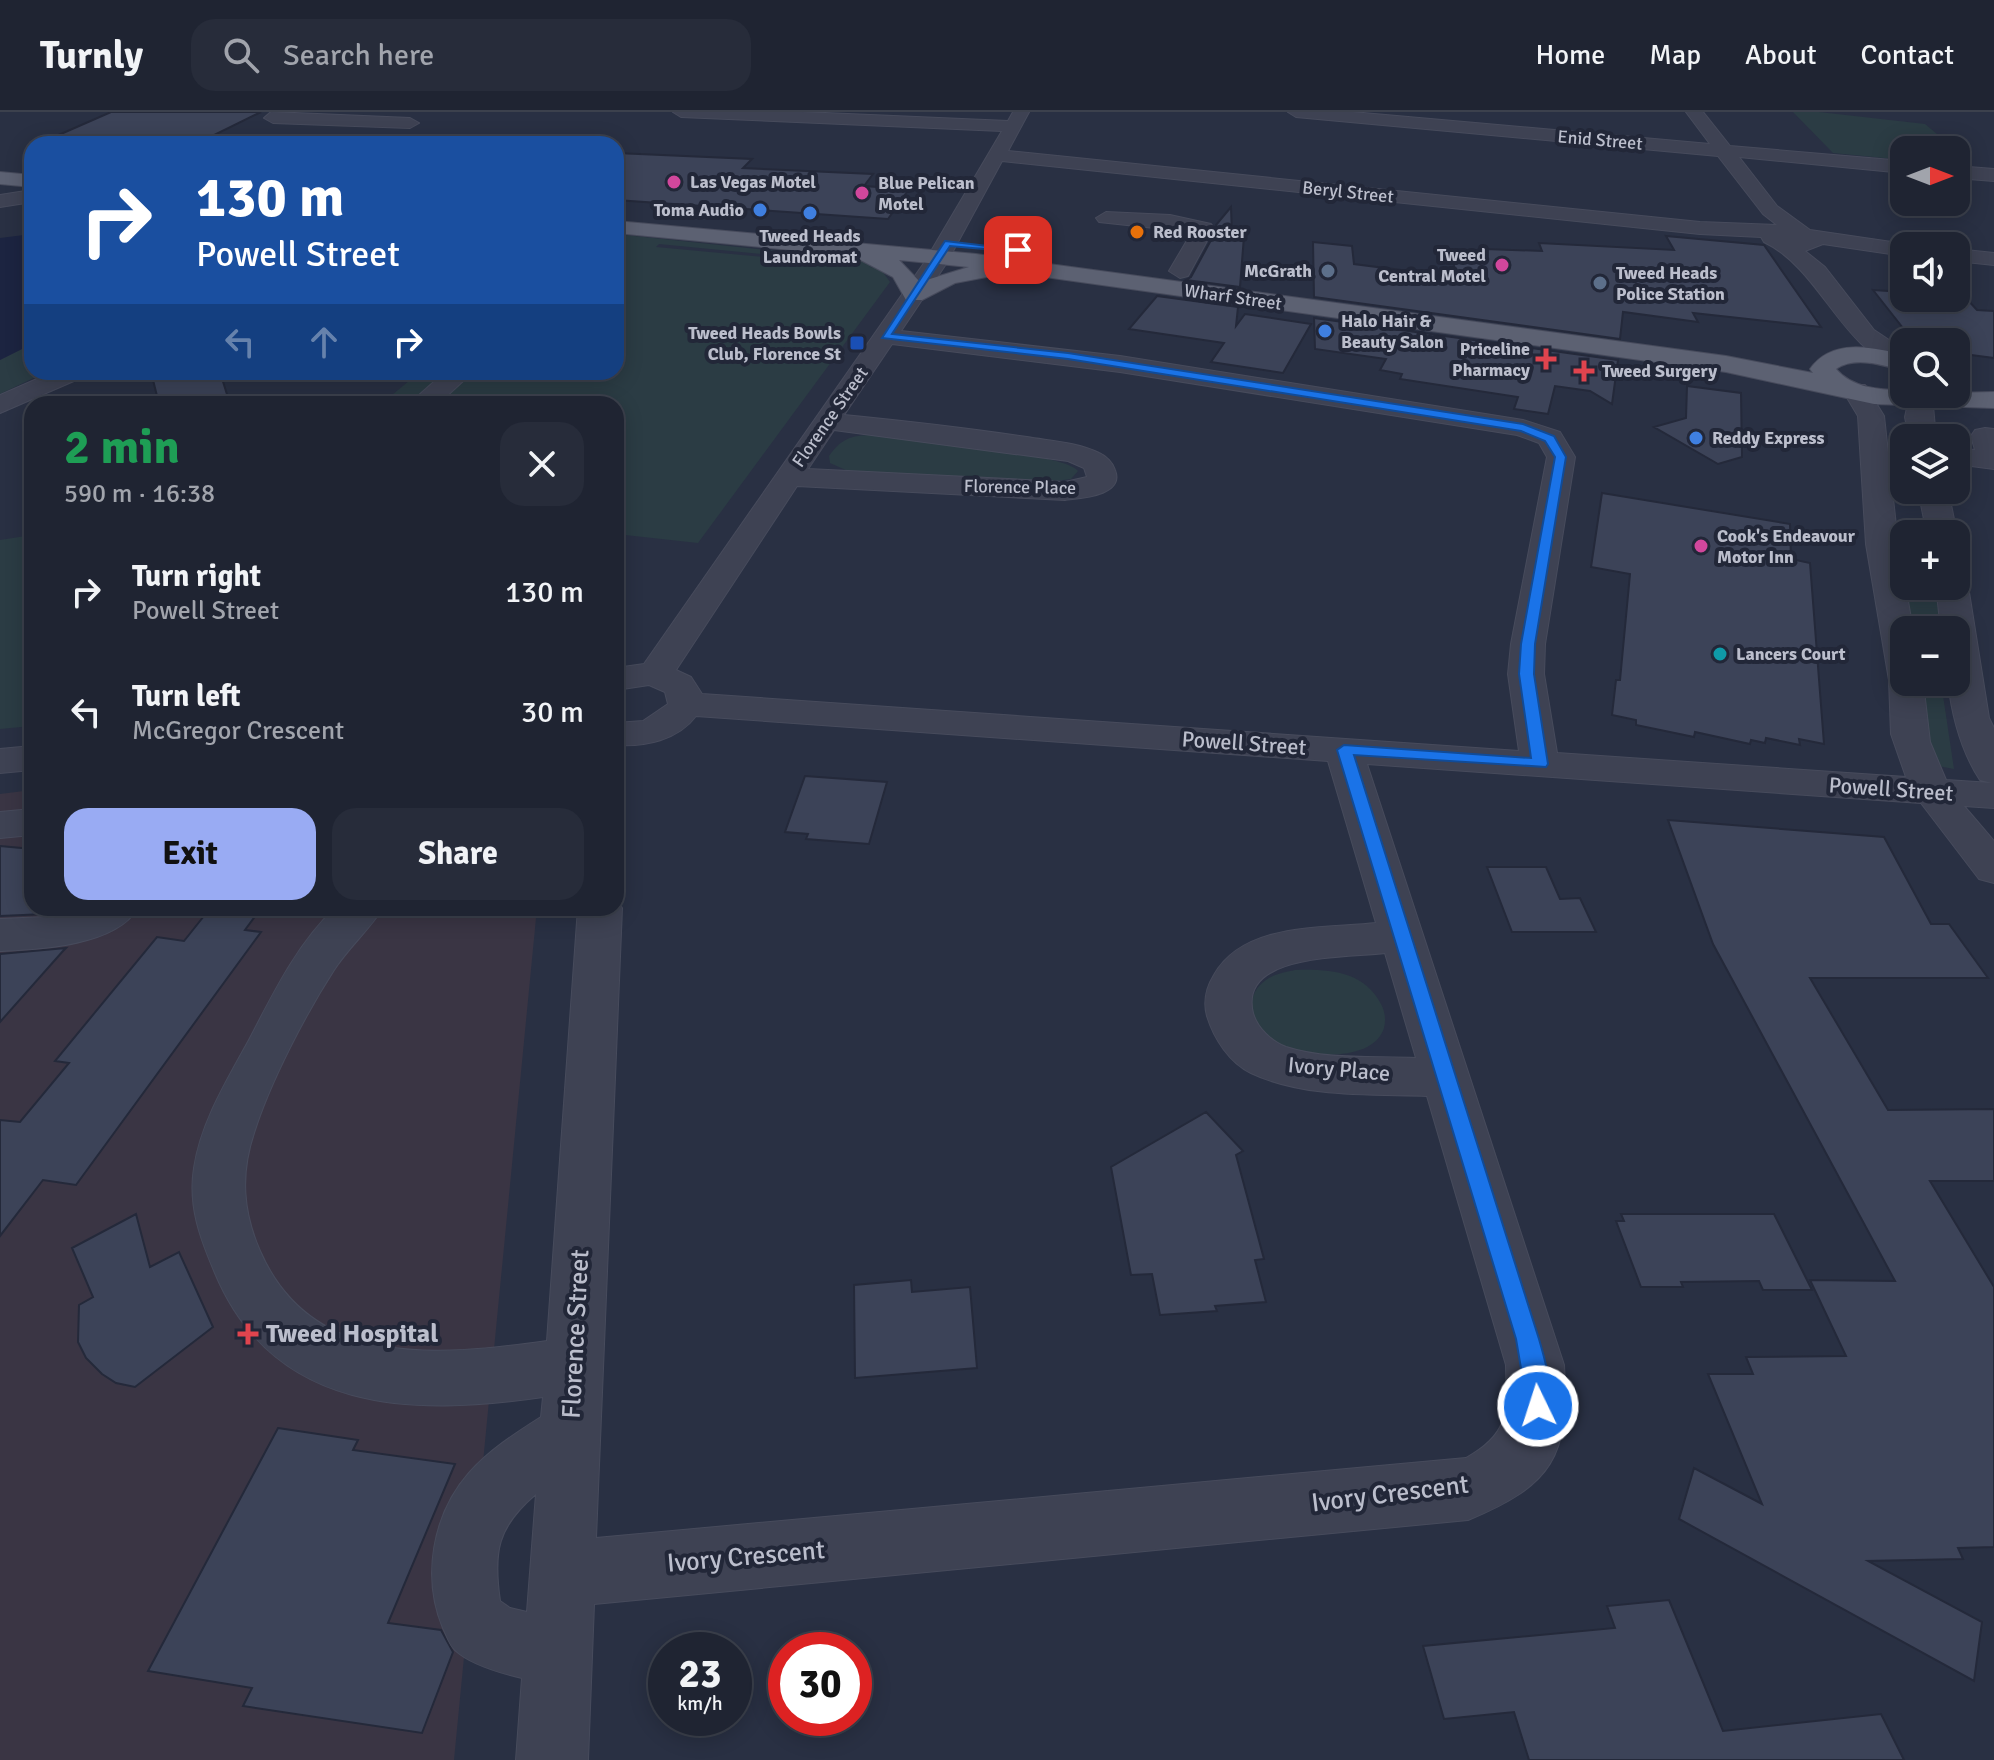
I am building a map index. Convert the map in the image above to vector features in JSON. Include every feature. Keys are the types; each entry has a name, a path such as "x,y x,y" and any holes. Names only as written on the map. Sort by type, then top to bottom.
{"main road":[{"path":"0,168 24,170"},
{"path":"0,178 24,180"},
{"name":"Wharf Street","path":"624,217 1180,271 1759,350 1890,361"},
{"name":"Wharf Street","path":"624,228 836,246 944,250 1055,272 1726,364 1890,398"},
{"path":"836,246 901,269 908,276 914,295 936,282 970,273 992,270 1055,272"},
{"path":"1846,356 1831,359 1823,369 1826,376 1852,390"},
{"path":"1970,380 1994,386"},
{"path":"1970,399 1994,400"}],"street":[{"path":"284,112 273,118 410,123"},
{"path":"387,136 429,112"},
{"path":"681,112 1017,119"},
{"name":"Enid Street","path":"1296,112 1890,166"},
{"path":"1694,112 1865,335 1890,352"},
{"name":"Florence Street","path":"655,675 944,250 1017,119"},
{"name":"Beryl Street","path":"997,155 1890,248"},
{"path":"1970,173 1994,175"},
{"path":"0,201 24,197"},
{"path":"1106,218 1170,221 1204,228 1180,271"},
{"path":"1970,256 1994,259"},
{"path":"1846,356 1865,335"},
{"path":"886,336 1120,364 1523,428 1550,438 1561,457 1528,644 1526,674 1540,764"},
{"path":"0,405 56,380"},
{"path":"432,396 450,380"},
{"path":"1852,390 1888,447 1882,544 1894,616"},
{"name":"Florence Place","path":"789,477 1053,491 1089,488 1100,483 1103,477 1095,462 1075,455 1003,442 827,421"},
{"path":"1970,458 1992,461 1985,436 1994,437"},
{"path":"1954,600 1971,718 1994,772"},
{"path":"624,678 655,675 680,685 686,694 686,704 671,722 656,729 624,733"},
{"path":"1906,696 1912,748 1935,793 1994,869"},
{"name":"Powell Street","path":"686,704 1994,796"},
{"name":"Ivory Crescent","path":"563,1574 1468,1489 1512,1467 1531,1440 1538,1406 1535,1365 1344,750"},
{"path":"0,825 24,823"},
{"path":"0,935 65,931 89,924 102,916"},
{"path":"355,916 308,974 244,1094 226,1139 217,1185 222,1224 242,1276 262,1311 292,1340 349,1366 410,1378 473,1379 574,1365"},
{"name":"Florence Street","path":"552,1760 600,916"},
{"name":"Ivory Place","path":"1401,936 1270,951 1252,959 1240,971 1229,990 1228,1011 1237,1032 1253,1051 1273,1062 1301,1069 1446,1078"},
{"path":"558,1651 498,1638 481,1629 472,1619 463,1566 473,1519 494,1489 516,1468 570,1433"}],"shaded area":[{"path":"1793,112 1925,124 1939,136 1890,136 1890,159 1833,153"},
{"path":"625,235 861,260 880,265 869,267 880,268 890,282 698,543 624,535 624,396 391,396 409,381 624,380","holes":["659,244 860,266 656,247"]},
{"path":"24,348 24,380 29,380 0,394 0,360"},
{"path":"872,435 1045,458 1067,464 1078,471 1071,479 1048,482 848,471 830,463 829,456 842,442 852,437"},
{"path":"24,536 24,727 0,729 0,540"},
{"path":"1904,600 1937,600 1939,616 1907,616"},
{"path":"1920,696 1943,696 1954,769 1938,766 1927,739"},
{"name":"Tweed Hospital","path":"24,791 24,916 536,916 454,1760 0,1760 0,794"},
{"path":"1295,970 1344,974 1365,985 1374,993 1384,1013 1384,1028 1377,1039 1353,1052 1321,1054 1291,1049 1270,1039 1253,1015 1253,996 1269,978"}],"water":[{"path":"24,235 24,348 0,360 0,238"}],"building":[{"path":"111,112 261,112 212,136 56,136"},
{"path":"624,153 752,159 743,168 873,174 864,186 909,189 888,219 624,201"},
{"path":"1231,207 1232,235 1244,236 1240,287 1186,280 1191,277 1217,229 1216,225"},
{"path":"1666,236 1764,245 1821,327 1693,313 1698,322 1623,312 1620,339 1314,297 1313,242 1352,246 1354,264 1456,277 1452,255 1487,256 1485,249 1542,251 1539,243 1674,250"},
{"path":"1873,290 1890,291 1890,312"},
{"path":"1157,296 1238,307 1236,326 1245,314 1311,324 1283,373 1211,362 1224,343 1129,329"},
{"path":"1970,302 1977,310 1994,311 1994,358 1970,355 1970,328 1903,328 1890,312 1970,312"},
{"path":"1314,318 1618,360 1612,404 1590,391 1555,386 1548,414 1514,409 1518,397 1400,379 1402,374 1380,370 1386,359 1315,349"},
{"path":"153,380 222,380 228,396 157,396"},
{"path":"1687,386 1741,393 1742,457 1718,464 1654,427 1686,418"},
{"path":"1602,493 1790,524 1791,559 1810,563 1824,744 1799,739 1800,745 1766,738 1765,743 1751,740 1750,744 1695,732 1694,737 1636,725 1636,720 1612,715 1616,680 1620,680 1630,574 1591,567"},
{"path":"805,776 887,782 869,844 806,839 808,834 785,832"},
{"path":"1668,820 1884,837 1931,924 1949,924 1988,978 1810,978 1888,1110 1994,1109 1994,1181 1930,1181 1994,1287 1994,1547 1958,1548 1963,1559 1868,1561 1982,1622 1974,1681 1679,1519 1694,1468 1762,1504 1708,1374 1753,1374 1746,1357 1846,1356 1810,1280 1895,1281 1713,944"},
{"path":"0,846 24,848 24,915 0,916"},
{"path":"1487,867 1546,867 1560,899 1580,898 1596,932 1512,932"},
{"path":"204,916 255,916 245,930 261,932 76,1185 43,1180 0,1236 0,1120 20,1122 69,1063 55,1061 157,937 184,941"},
{"path":"66,948 63,951 0,1022 0,954"},
{"path":"1206,1112 1243,1151 1236,1155 1264,1259 1255,1260 1266,1302 1215,1306 1217,1311 1160,1315 1152,1274 1131,1275 1111,1167"},
{"path":"136,1214 150,1267 179,1252 213,1327 135,1387 116,1383 102,1374 86,1358 78,1342 79,1305 93,1297 72,1248"},
{"path":"1621,1214 1774,1214 1812,1290 1763,1290 1759,1281 1681,1282 1683,1287 1641,1287 1616,1221 1624,1221"},
{"path":"911,1280 912,1292 970,1287 977,1368 855,1378 854,1285"},
{"path":"278,1428 358,1440 353,1450 455,1464 388,1623 441,1630 453,1652 422,1733 243,1706 252,1688 148,1671"},
{"path":"1669,1600 1723,1731 1881,1714 1904,1760 1529,1760 1514,1712 1444,1719 1423,1646 1615,1628 1607,1606"}],"place":[{"name":"Las Vegas Motel","path":"674,182"},
{"name":"Blue Pelican Motel","path":"862,193"},
{"name":"Toma Audio","path":"760,210"},
{"name":"Tweed Heads Laundromat","path":"810,213"},
{"name":"Red Rooster","path":"1137,232"},
{"name":"Tweed Central Motel","path":"1502,265"},
{"name":"McGrath","path":"1328,271"},
{"name":"Tweed Heads Police Station","path":"1600,283"},
{"name":"Halo Hair & Beauty Salon","path":"1325,331"},
{"name":"Tweed Heads Bowls Club, Florence St","path":"857,343"},
{"name":"Priceline Pharmacy","path":"1546,359"},
{"name":"Tweed Surgery","path":"1584,371"},
{"name":"Reddy Express","path":"1696,438"},
{"name":"Cook's Endeavour Motor Inn","path":"1701,546"},
{"name":"Lancers Court","path":"1720,654"},
{"name":"Tweed Hospital","path":"248,1334"}],"route":[{"path":"1018,250 948,243 886,336 1068,356 1523,428 1550,438 1561,457 1528,644 1526,674 1540,764 1344,750 1535,1365 1538,1406"}]}
